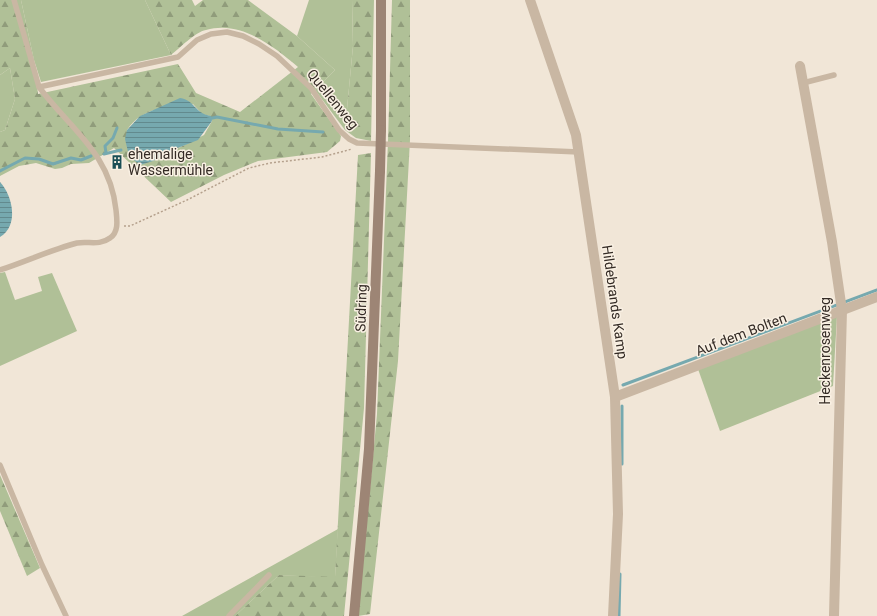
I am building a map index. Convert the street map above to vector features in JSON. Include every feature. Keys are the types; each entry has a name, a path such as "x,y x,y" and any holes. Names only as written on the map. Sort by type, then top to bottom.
{"main road":[{"name":"Südring","path":"354,616 369,449 380,171 381,0"}],"street":[{"name":"Hildebrands Kamp","path":"530,0 576,135 615,397 618,514 613,616"},
{"name":"Heckenrosenweg","path":"800,66 832,242 842,310 834,616"},
{"name":"Auf dem Bolten","path":"615,397 877,297"}],"lane":[{"path":"0,270 77,243 102,242 113,236 117,222 115,197 101,161 39,87 14,0"},
{"name":"Quellenweg","path":"39,87 178,57 197,40 211,34 227,32 243,36 259,44 277,56 311,88 339,130 349,139 365,144 579,152"},
{"path":"803,83 834,75"},
{"path":"0,465 42,565 66,616"},
{"path":"229,616 269,575"}],"path":[{"path":"117,222 125,227 130,226 187,200 249,168 270,163 348,151 365,144"}],"green space":[{"path":"0,0 21,0 34,60 38,94 178,64 196,93 240,112 298,67 267,43 244,32 232,29 219,28 202,31 192,37 171,55 145,0 192,0 195,6 203,0 248,0 297,36 335,70 311,94 341,136 340,141 327,152 258,161 224,175 171,202 114,148 89,163 71,164 55,169 36,163 19,166 0,176 0,132 5,130 15,99 10,68 0,75","holes":["193,104 202,114 210,116 212,121 204,135 153,161 127,130 133,122 148,112 165,107"]},
{"path":"21,0 145,0 171,55 41,82 34,60"},
{"path":"309,0 352,0 353,46 345,130 315,90 335,70 297,36"},
{"path":"352,0 374,0 371,141 356,138 345,130 353,46"},
{"path":"392,0 410,0 410,140 398,361 370,614 358,616 377,414"},
{"path":"10,68 15,99 5,130 0,132 0,75"},
{"path":"371,153 364,408 344,616 235,616 279,575 335,577 358,155"},
{"path":"5,272 15,300 42,291 38,277 52,273 77,331 0,366 0,273"},
{"path":"837,316 833,386 720,431 698,369"},
{"path":"0,475 40,568 27,576 0,511"},
{"path":"338,529 335,578 279,575 235,616 182,616"}],"water":[{"path":"180,98 189,101 201,112 211,116 212,121 198,140 175,149 153,161 140,165 129,156 125,139 127,130 140,116"},
{"path":"0,182 5,188 11,203 12,218 10,226 0,237"}],"waterway":[{"path":"208,119 217,117 278,129 323,132"},
{"path":"106,153 105,146 113,138 117,128"},
{"path":"104,154 121,150"},
{"path":"0,171 25,158 39,159 53,164 71,158 81,160 91,156"},
{"path":"623,385 877,290"},
{"path":"622,406 622,464"},
{"path":"619,616 620,574"}],"place":[{"name":"ehemalige Wassermühle","path":"117,162"}]}
